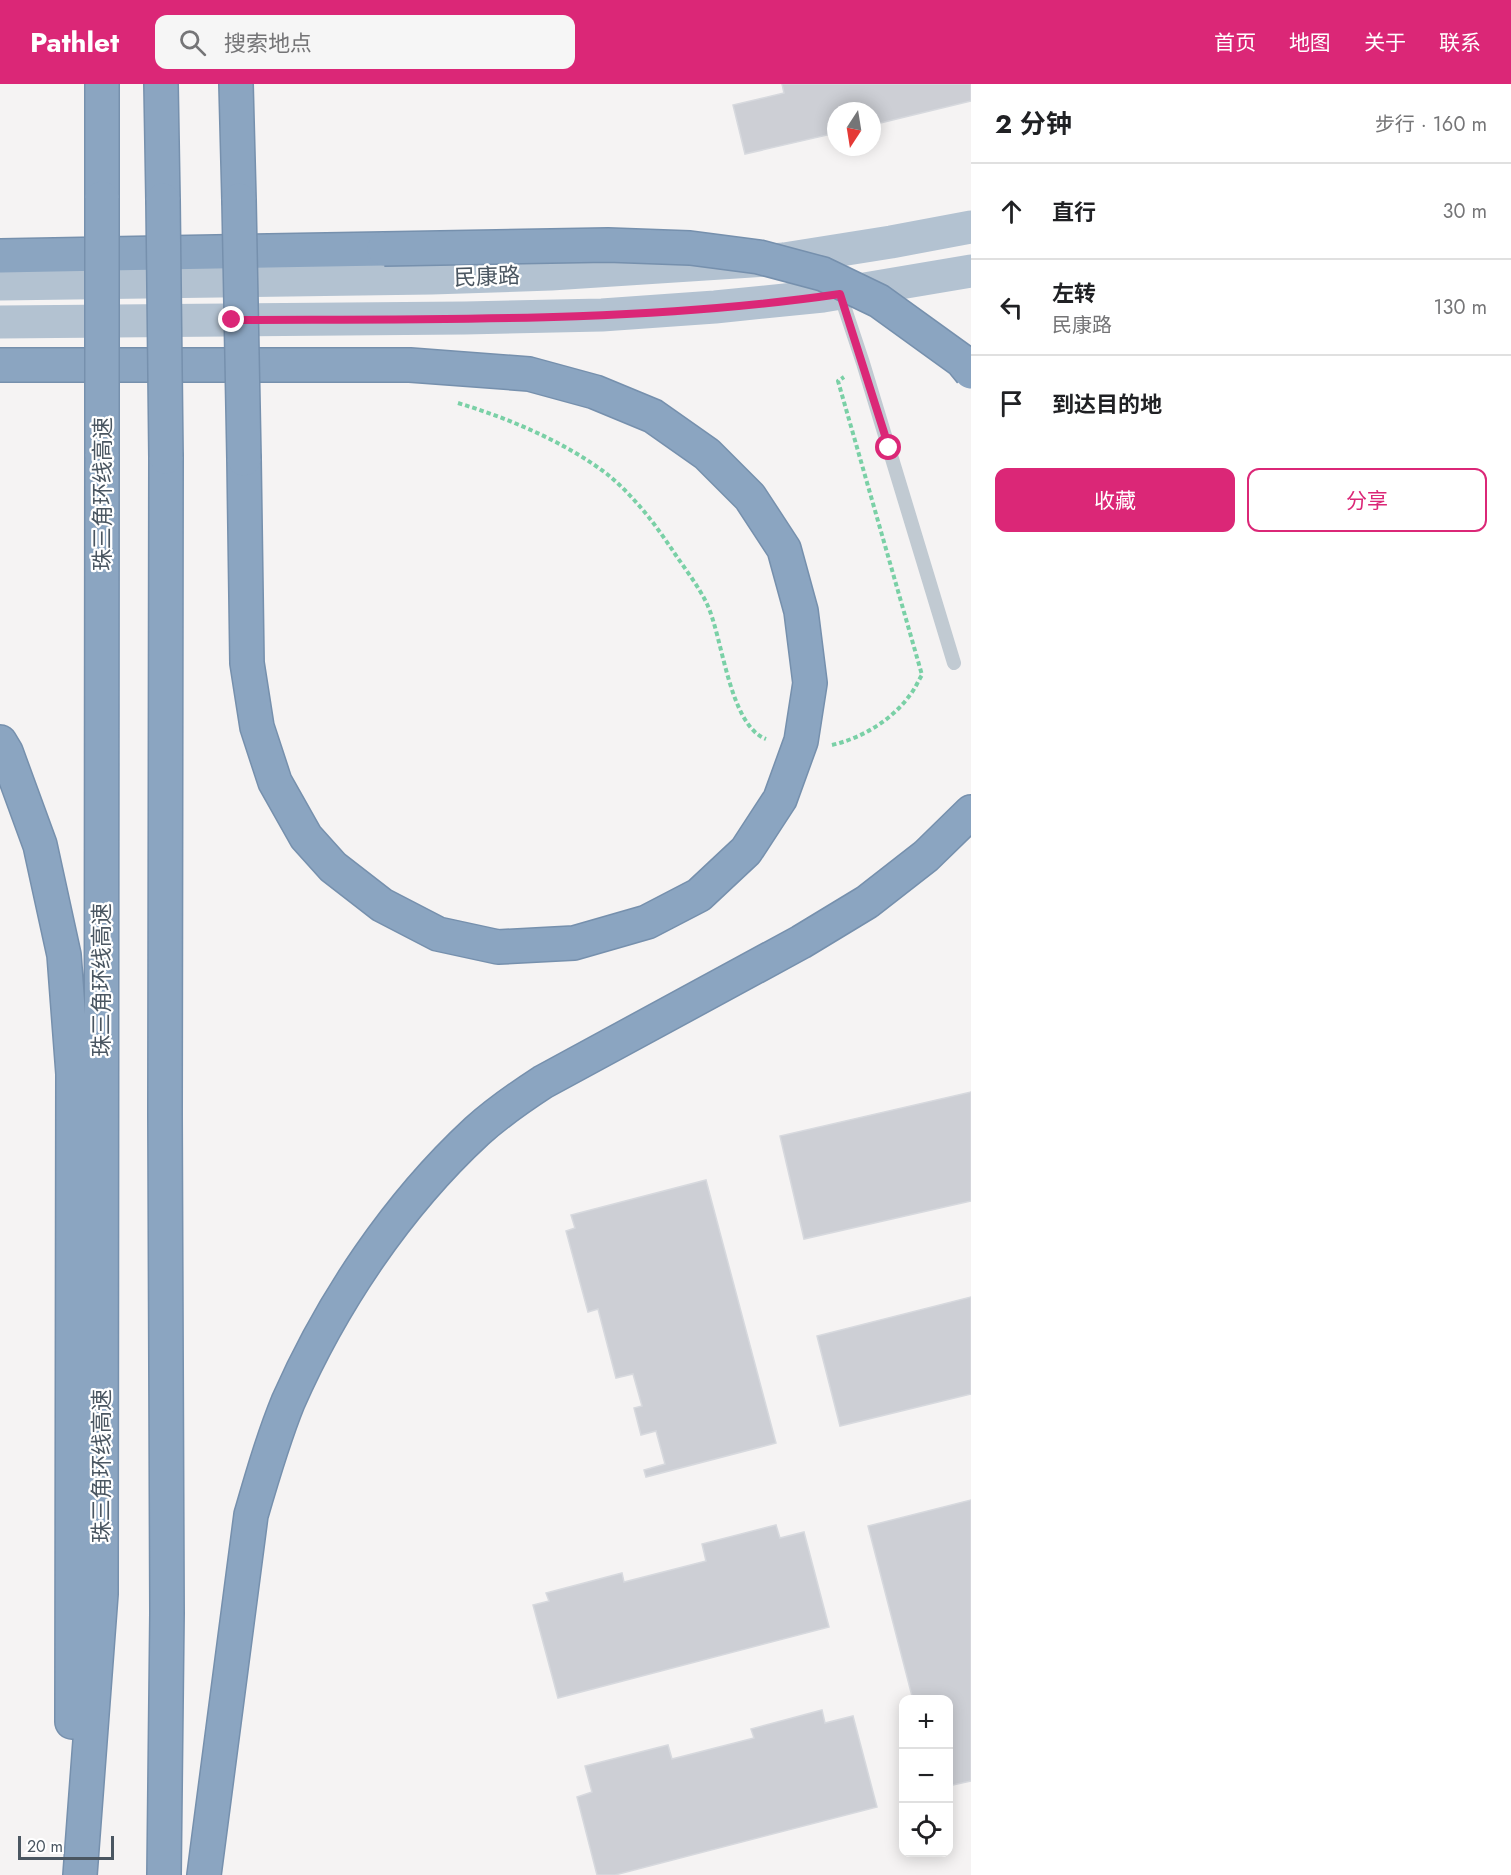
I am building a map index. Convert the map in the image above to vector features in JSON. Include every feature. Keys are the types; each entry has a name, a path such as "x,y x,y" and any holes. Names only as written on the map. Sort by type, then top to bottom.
{"highway":[{"name":"珠三角环线高速","path":"80,1875 101,1594 102,84"},
{"path":"161,84 166,457 167,1613 164,1875"},
{"path":"0,365 410,365 529,374 595,392 653,416 707,454 750,497 784,549 801,611 810,683 801,741 780,799 746,851 699,895 647,922 574,943 498,947 438,934 382,905 333,867 306,837 275,782 257,727 247,663 244,459 239,200 236,84"},
{"path":"0,256 608,245 690,248 759,257 823,274 879,301 962,361 971,372"},
{"path":"0,742 6,752 40,845 64,956 73,1074 71,1875"},
{"path":"204,1875 251,1515 267,1458 288,1402 316,1345 380,1243 414,1198 447,1161 479,1130 512,1103 543,1082 801,942 858,908 895,882 926,856 971,812"}],"main road":[{"name":"民康路","path":"0,284 432,278 551,274 784,259 971,227"},
{"name":"民康路","path":"0,322 453,319 602,315 715,307 840,294 971,271"}],"lane":[{"path":"840,294 954,663"}],"path":[{"path":"826,747 849,741 866,733 890,716 910,695 922,675 838,381 845,376"},
{"path":"452,401 489,412 573,452 607,475 635,502 658,529 707,605 735,701 743,717 752,730 773,741"}],"building":[{"path":"782,84 971,84 971,101 881,123 881,102 827,102 827,135 745,154 733,105 784,93"},
{"path":"971,1092 971,1201 804,1239 780,1136"},
{"path":"706,1180 776,1443 646,1477 644,1470 665,1464 656,1431 641,1435 634,1408 642,1406 633,1374 616,1378 598,1309 588,1312 566,1231 575,1228 571,1215"},
{"path":"971,1297 971,1394 840,1426 817,1336"},
{"path":"971,1500 971,1781 953,1785 953,1695 912,1695 868,1526"},
{"path":"776,1525 780,1538 804,1532 829,1627 558,1698 533,1605 549,1601 546,1593 622,1573 624,1582 706,1561 702,1544"},
{"path":"822,1710 825,1723 853,1716 877,1807 615,1875 597,1875 577,1797 592,1792 585,1766 668,1745 672,1759 754,1738 751,1729"}],"route":[{"path":"232,320 602,315 715,307 840,294 889,448"}]}
